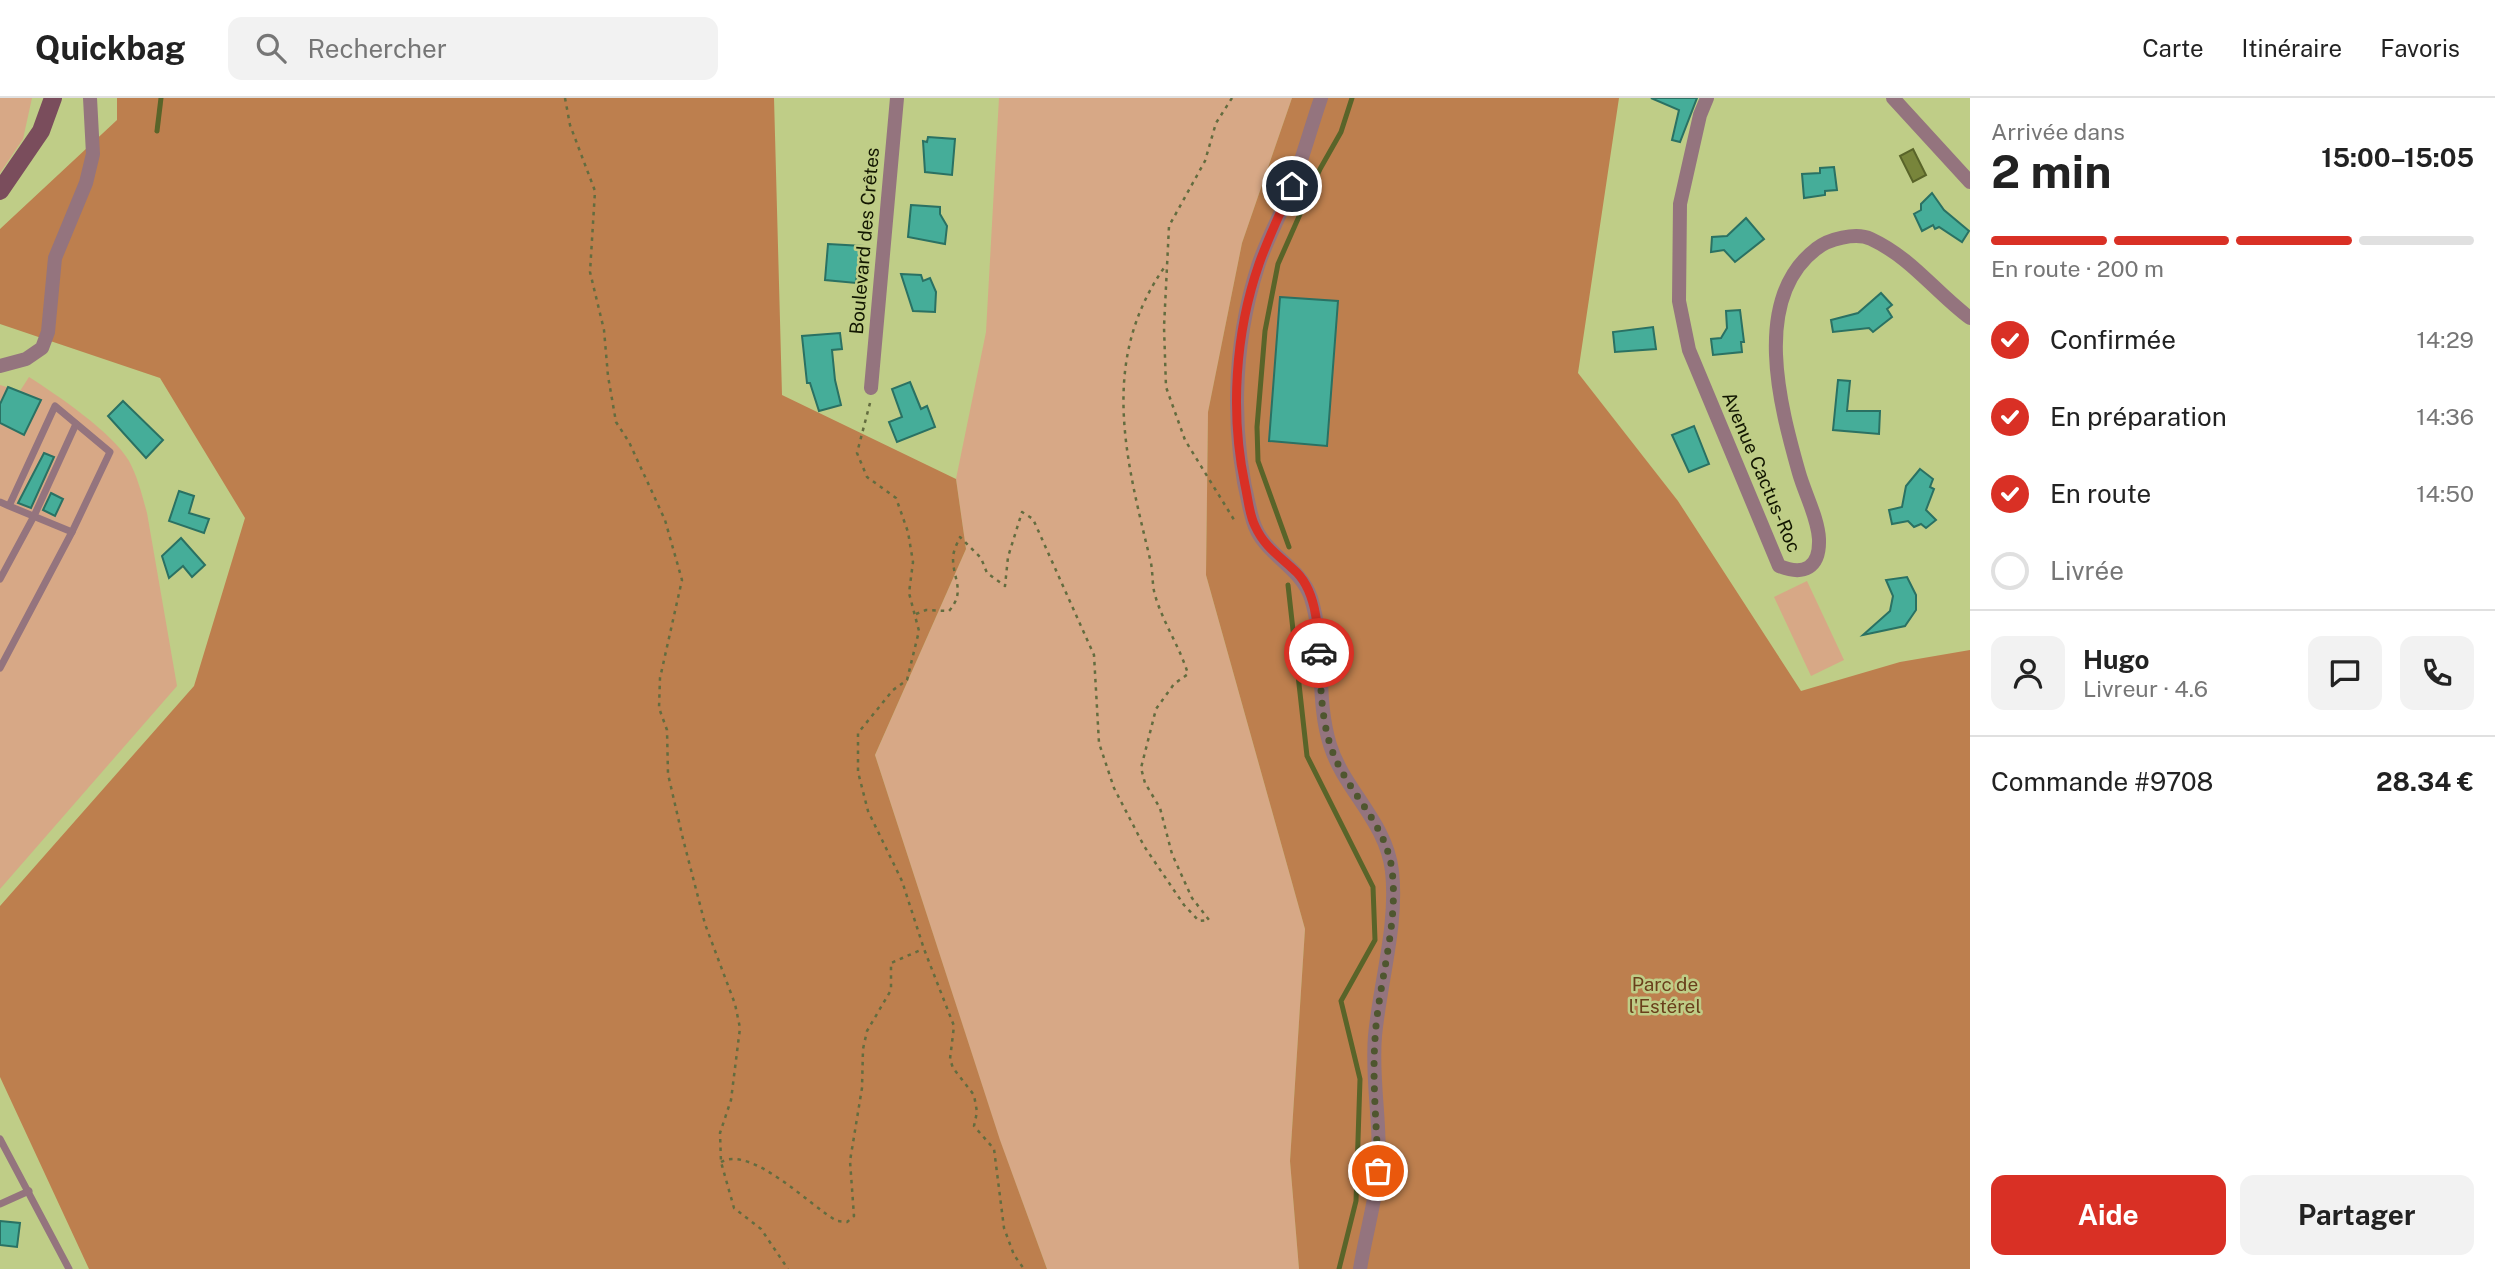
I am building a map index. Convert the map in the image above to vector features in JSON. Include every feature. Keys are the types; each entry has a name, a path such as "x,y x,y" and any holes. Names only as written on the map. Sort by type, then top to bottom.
{"main road":[{"path":"0,191 41,131 53,98"}],"street":[{"path":"0,366 26,359 42,348 48,332 55,258 86,183 93,154 90,98"},
{"name":"Boulevard des Crêtes","path":"871,388 897,98"},
{"path":"1321,98 1292,186 1258,266 1241,343 1237,419 1240,461 1254,525 1273,555 1296,570 1310,595 1318,625 1324,719 1330,746 1338,764 1382,834 1392,870 1392,903 1375,1039 1378,1171 1360,1269"},
{"name":"Avenue Cactus-Roc","path":"1707,98 1700,116 1680,204 1679,301 1689,350 1779,566 1796,573 1808,569 1818,558 1819,537 1790,435 1778,370 1776,326 1781,302 1784,290 1801,260 1822,244 1845,237 1867,237 1918,269 1970,318"},
{"path":"1893,98 1970,182"}],"lane":[{"path":"0,668 72,532 110,452 55,406 9,506"},
{"path":"0,579 34,516 76,424"},
{"path":"0,502 72,532"},
{"path":"0,1139 69,1269"},
{"path":"0,1203 29,1191"}],"path":[{"path":"565,98 570,125 595,191 590,272 604,330 616,422 629,442 665,520 682,580 660,678 659,708 667,730 668,775 683,839 705,923 722,966 740,1028 731,1100 720,1133 721,1162 734,1208 761,1229 788,1269"},
{"path":"1232,98 1216,123 1205,161 1169,226 1164,327 1166,387 1185,440 1238,526 1254,525"},
{"path":"916,614 926,610 949,611 957,602 960,588 953,557 960,537 981,558 987,573 1005,586 1008,557 1022,512 1033,519 1094,655 1100,743 1114,788 1144,846 1184,905 1199,921 1209,920 1192,898 1172,854 1160,808 1145,783 1141,768 1156,709 1174,684 1188,674 1155,594 1125,438 1123,389 1130,331 1153,282 1166,265"},
{"path":"871,388 869,409 857,453 867,477 896,498 904,517 913,562 909,593 919,631 907,680 893,690 858,733 858,772 869,811 902,881 924,949 954,1026 950,1059 953,1068 974,1095 977,1112 974,1126 994,1149 1004,1228 1014,1255 1024,1269"},
{"path":"721,1162 730,1157 740,1157 780,1178 837,1221 847,1222 853,1216 850,1161 862,1088 867,1031 891,990 891,963 924,949"}],"shaded area":[{"path":"0,98 32,98 23,139 0,173"},
{"path":"999,98 1292,98 1242,243 1208,412 1206,575 1305,929 1290,1161 1299,1269 1047,1269 1000,1141 875,755 966,549 956,479 986,332"},
{"path":"1913,149 1926,175 1913,182 1900,156"},
{"path":"29,377 97,426 121,450 132,467 147,513 177,686 0,889 0,385 20,391"},
{"path":"1807,581 1844,660 1811,676 1774,597"}],"green space":[{"path":"117,98 774,98 782,395 956,479 966,549 875,755 1000,1140 1047,1269 89,1269 0,1077 0,906 194,686 245,518 160,378 0,324 0,229 117,120"},
{"name":"Parc de l'Estérel","path":"1292,98 1619,98 1578,373 1678,501 1801,691 1900,662 1970,650 1970,1269 1299,1269 1290,1161 1305,929 1206,575 1208,412 1242,243"}],"building":[{"path":"1651,98 1697,98 1680,142 1672,140 1679,110"},
{"path":"928,137 955,139 952,175 925,172 923,141 927,142"},
{"path":"1834,167 1837,190 1804,198 1802,174 1820,173 1820,168"},
{"path":"1932,193 1944,210 1969,231 1962,242 1939,227 1935,229 1933,225 1922,231 1914,214 1921,210 1921,204"},
{"path":"911,205 940,207 940,214 947,226 945,244 908,237"},
{"path":"1746,218 1764,239 1735,262 1724,250 1711,252 1712,237 1727,236"},
{"path":"828,244 863,246 861,272 857,272 856,283 825,280"},
{"path":"901,274 921,275 923,281 930,278 936,292 935,312 913,311"},
{"path":"1881,293 1892,305 1887,309 1892,317 1873,332 1869,328 1833,332 1831,320 1858,313"},
{"path":"1280,297 1338,301 1327,446 1269,441"},
{"path":"1740,310 1744,342 1741,342 1742,352 1713,355 1711,339 1721,338 1727,328 1726,311"},
{"path":"1653,327 1656,349 1615,352 1613,332"},
{"path":"840,333 842,349 832,350 841,405 819,411 810,383 807,383 802,336"},
{"path":"1838,380 1850,381 1847,411 1880,411 1879,434 1833,430"},
{"path":"910,382 921,409 927,406 935,427 897,442 889,422 902,417 892,389"},
{"path":"8,387 41,400 24,435 0,423 0,404"},
{"path":"123,401 163,440 146,458 108,416"},
{"path":"1694,426 1709,464 1689,472 1672,435"},
{"path":"44,453 54,457 31,508 18,503"},
{"path":"1920,469 1933,479 1930,487 1934,489 1926,510 1936,520 1926,528 1921,524 1914,527 1908,521 1892,524 1889,510 1902,507 1906,486"},
{"path":"179,491 194,496 189,513 209,519 204,533 169,521"},
{"path":"51,493 63,499 55,516 43,510"},
{"path":"181,538 205,565 192,577 183,566 169,578 162,556"},
{"path":"1907,577 1916,595 1916,610 1905,626 1863,635 1890,611 1893,596 1886,580"},
{"path":"0,1221 20,1223 17,1247 0,1245"}],"waterway":[{"path":"157,131 161,98"},
{"path":"1289,547 1258,461 1257,427 1265,331 1278,264 1320,169 1341,132 1352,98"},
{"path":"1288,585 1307,756 1373,887 1375,940 1341,1001 1360,1079 1356,1201 1339,1269"}],"way so far":[{"path":"1319,653 1324,719 1330,746 1338,764 1382,834 1392,870 1392,903 1375,1039 1378,1171"}],"route":[{"path":"1292,186 1258,266 1241,343 1236,405 1240,461 1254,525 1273,555 1296,570 1310,595 1318,625 1319,653"}]}
